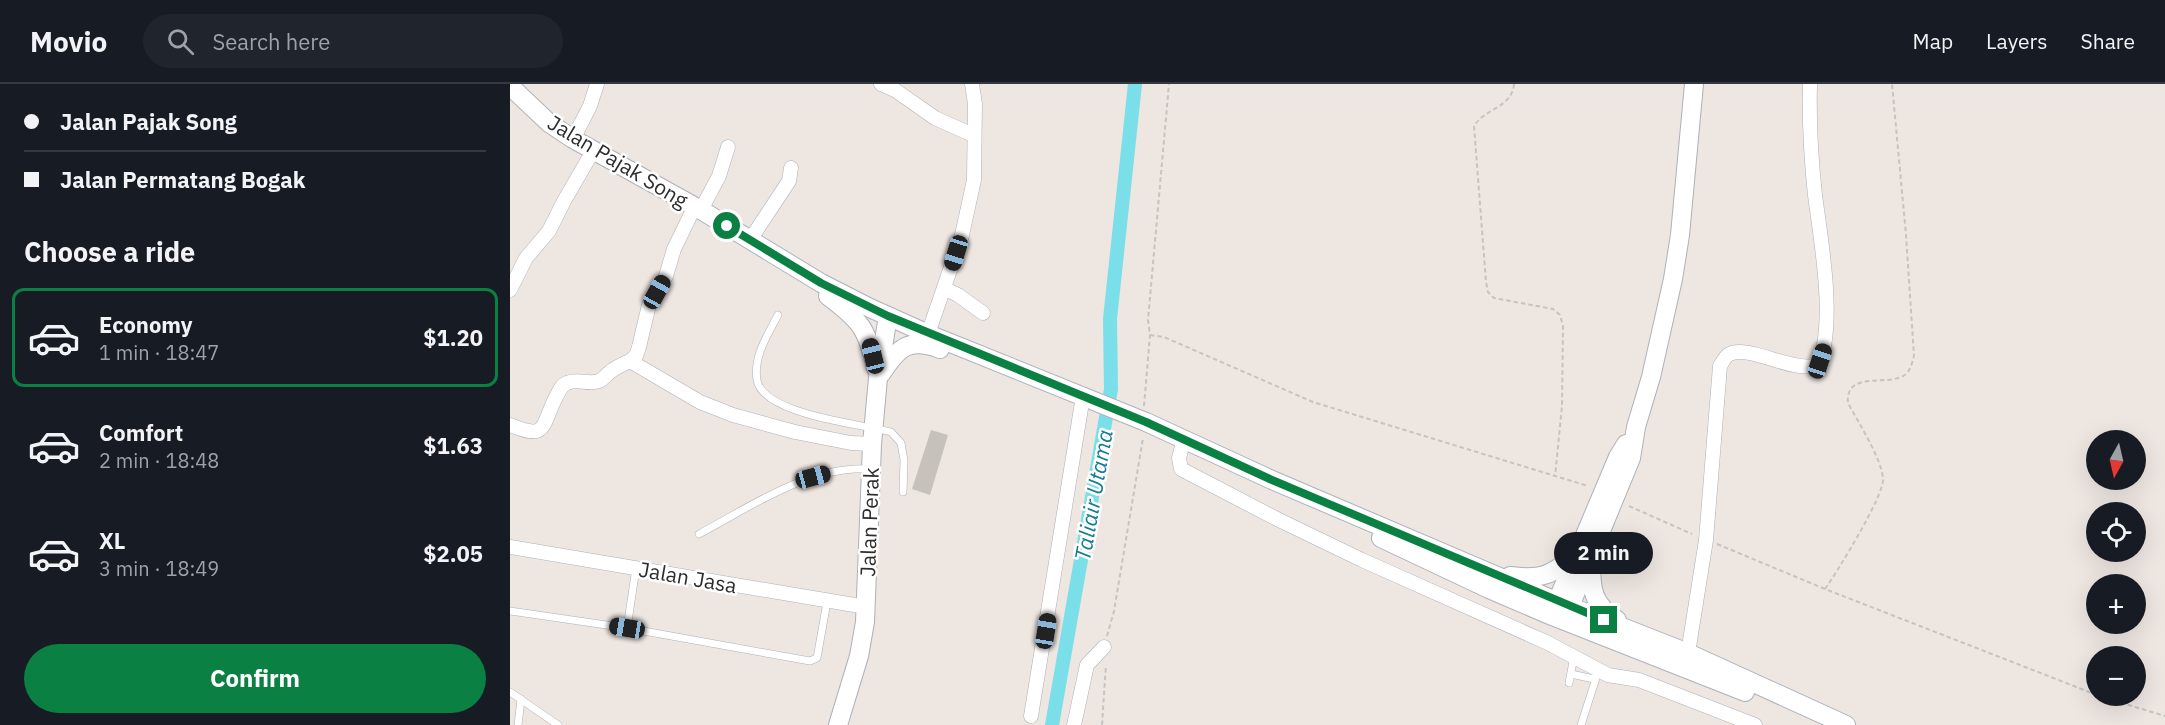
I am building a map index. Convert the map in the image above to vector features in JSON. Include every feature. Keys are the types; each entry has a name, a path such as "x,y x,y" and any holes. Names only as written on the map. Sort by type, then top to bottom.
{"main road":[{"path":"1561,611 1610,496 1631,458 1636,427 1673,279 1680,235 1694,84"},
{"name":"Jalan Pajak Song","path":"510,86 549,123 573,139 698,208 821,283 928,334 1054,385"},
{"path":"821,283 826,295 857,319 864,329 878,378"},
{"name":"Jalan Perak","path":"838,725 859,656 866,608 872,436 888,316"},
{"path":"878,378 893,356 915,343 930,345 1015,379 1038,385 1054,385 1146,422 1272,480 1496,575 1561,611 1830,725"},
{"path":"1272,480 1361,529 1489,589 1639,634 1688,653 1846,725"},
{"path":"1496,575 1541,577 1585,555"},
{"path":"1585,555 1598,604 1639,634"}],"street":[{"path":"573,139 590,106 597,84"},
{"path":"881,84 895,90 935,118 973,135"},
{"path":"928,334 962,234 974,180 975,104 972,84"},
{"path":"1688,653 1706,540 1720,366 1732,353 1747,353 1798,366 1812,366 1820,361 1825,348 1824,276 1809,124 1810,84"},
{"path":"510,425 534,433 538,432 542,429 550,409 566,383 597,382 636,356 649,305 666,276 674,249 719,176 728,147"},
{"path":"510,290 526,258 549,231 593,151"},
{"path":"750,240 789,181 791,168"},
{"path":"945,289 958,295 982,313"},
{"path":"630,361 700,402 726,413 795,432 851,443 872,436"},
{"path":"1031,716 1088,399"},
{"path":"1184,439 1179,458 1181,469 1277,519 1574,656 1597,674 1639,680 1755,725"},
{"name":"Jalan Jasa","path":"510,547 866,608"},
{"path":"1074,725 1087,665 1104,647"}],"lane":[{"path":"778,315 760,347 757,381 762,389 778,403 796,411 872,436 891,432 901,443 904,460 903,492"},
{"path":"699,534 788,487 813,477 850,467 871,468"},
{"path":"627,628 636,568"},
{"path":"510,611 627,628 810,661 817,658 827,602"},
{"path":"1569,683 1574,656"},
{"path":"1571,674 1597,674 1581,725"},
{"path":"510,693 558,725"},
{"path":"518,725 521,699"}],"path":[{"path":"1102,725 1106,679 1104,647 1114,611 1146,422 1143,398 1150,334 1148,320 1169,84"},
{"path":"1514,84 1513,91 1506,102 1479,118 1474,126 1486,282 1488,292 1494,298 1553,309 1560,315 1563,326 1562,406 1555,477"},
{"path":"1825,589 1859,532 1881,489 1883,479 1879,464 1848,403 1851,388 1859,383 1892,380 1905,375 1910,369 1914,356 1892,84"},
{"path":"1150,334 1164,337 1313,402 1591,487 1706,540 2086,691"},
{"path":"2132,706 2165,716"}],"building":[{"path":"931,430 948,435 930,495 912,489"}],"waterway":[{"name":"Taliair Utama","path":"1052,725 1111,389 1110,319 1135,84"}],"route":[{"path":"727,226 821,283 870,308 928,334 1146,422 1272,480 1604,620"}]}
